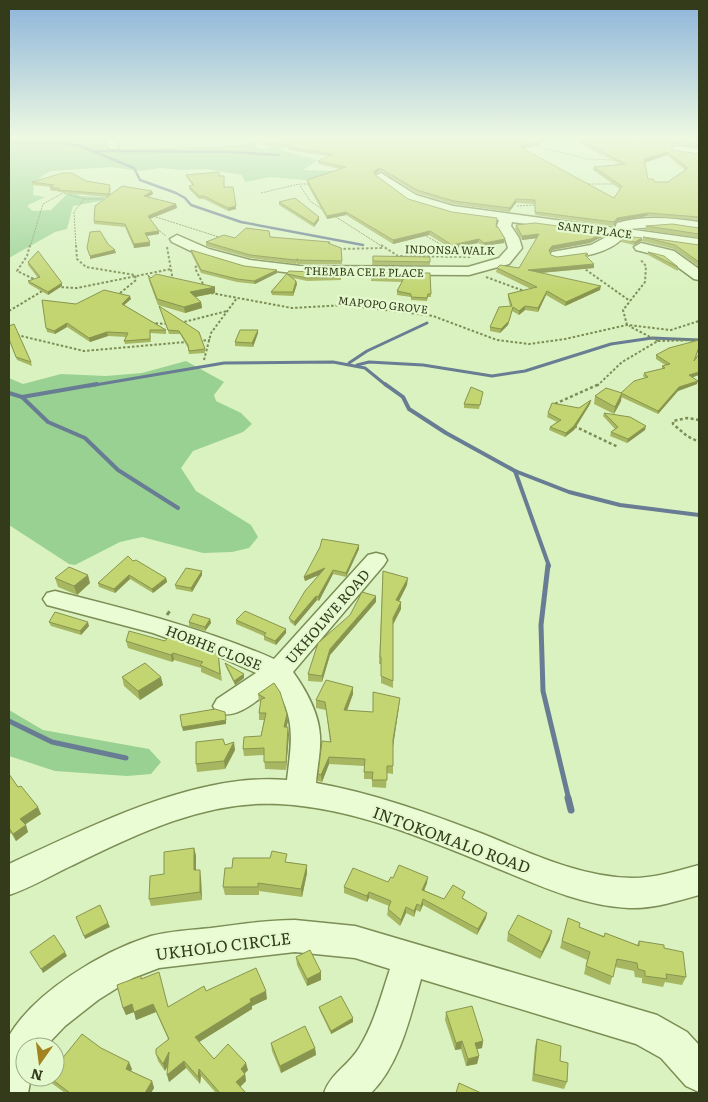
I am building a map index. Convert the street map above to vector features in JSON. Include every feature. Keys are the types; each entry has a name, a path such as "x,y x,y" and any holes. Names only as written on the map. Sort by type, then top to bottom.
{"street":[{"name":"SANTI PLACE","path":"399,190 432,205 452,210 616,237 699,243"},
{"path":"506,218 504,226 512,238 515,248 508,258"},
{"path":"557,254 581,252 616,237 622,226 630,224 671,222 699,226"},
{"path":"616,237 676,258 699,276"},
{"name":"THEMBA CELE PLACE","path":"177,239 204,252 250,264 280,269 469,271 499,264 508,258"},
{"name":"UKHOLWE ROAD","path":"228,706 278,672 376,560"},
{"name":"HOBHE CLOSE","path":"55,599 159,626 229,650 278,672 291,690 302,712 306,736 300,793"},
{"name":"INTOKOMALO ROAD","path":"9,880 112,831 192,802 244,792 300,793 359,805 413,821 535,869 598,888 623,892 644,891 678,886 699,880"},
{"name":"UKHOLO CIRCLE","path":"10,1093 12,1074 30,1036 68,1000 123,966 150,954 176,948 293,936 321,937 355,942 644,1028 674,1045 699,1073"},
{"path":"343,1093 374,1060 385,1034 410,959"}],"path":[{"path":"261,193 272,190"},
{"name":"INDONSA WALK","path":"303,190 310,201 398,256 508,258"},
{"path":"41,282 17,271 26,256 43,204 63,193 84,199 109,198 112,196"},
{"path":"109,198 106,200 110,204"},
{"path":"84,199 74,212 77,259 86,267 135,275 136,280 114,299"},
{"path":"506,218 517,206 542,205"},
{"path":"156,217 228,240"},
{"path":"156,229 166,236 177,239"},
{"path":"425,236 442,246"},
{"path":"174,283 167,244 177,239"},
{"path":"339,249 368,250 385,247"},
{"path":"658,342 627,325 623,310 645,282 646,266 634,253 659,251"},
{"name":"MAPOPO GROVE","path":"204,252 195,268 208,292 292,308 345,305 433,316 496,340 529,344 565,339 627,325 670,330 699,321"},
{"path":"576,263 630,301"},
{"path":"9,311 49,286 77,288 171,269"},
{"path":"469,271 522,291 531,292"},
{"path":"204,360 211,333 237,298"},
{"path":"177,324 220,311 227,311"},
{"path":"151,323 168,324"},
{"path":"9,333 84,351 210,340"},
{"path":"559,408 555,404 597,386 622,362 658,342 699,340"},
{"path":"699,420 678,419 673,424 687,436 699,442"},
{"path":"569,424 618,447"}],"green space":[{"path":"9,190 33,190 33,195 45,197 28,205 33,211 51,210 70,191 81,196 105,197 100,201 73,206 67,229 55,232 9,258"},
{"path":"186,361 224,382 214,395 216,401 241,413 252,424 243,432 193,451 181,468 196,491 251,525 258,537 249,548 232,552 203,553 142,537 120,542 75,565 69,564 9,525 9,378 23,384 61,374 106,376 142,373"},
{"path":"9,710 43,730 149,749 161,762 151,774 127,776 55,771 9,756"}],"building":[{"path":"63,190 109,190 109,194"},
{"path":"116,190 152,191 144,196 176,204 148,216 159,231 145,233 150,242 134,244 125,224 94,221 95,206"},
{"path":"193,190 234,190 236,206 228,208 204,196 199,196"},
{"path":"313,190 396,190 408,199 452,212 497,218 496,227 498,227 505,239 484,243 479,239 452,245 430,231 393,240 346,212 327,216"},
{"path":"418,190 600,190 614,198 619,190 699,190 699,217 648,213 617,218 614,222 535,212 535,200 516,199 510,208 454,201"},
{"path":"295,198 319,217 314,224 279,202"},
{"path":"535,223 605,232 591,239 552,246 549,250 551,255 557,257 587,253 585,255 594,264 528,270 601,286 566,302 547,291 538,308 525,306 519,311 513,307 509,321 501,329 490,327 499,307 512,306 508,294 537,287 497,268 500,265 519,268 539,234 522,236 516,225"},
{"path":"672,224 699,228 699,234 646,226"},
{"path":"246,228 269,231 270,237 330,242 328,243 341,248 342,261 295,260 250,255 206,242 224,235 235,238"},
{"path":"100,231 108,244 115,250 90,256 87,248 90,232"},
{"path":"625,236 642,238 635,242 621,239"},
{"path":"643,237 699,245 699,262 675,245"},
{"path":"191,250 244,266 277,270 254,281 237,279 201,270"},
{"path":"38,251 62,283 48,292 28,281 40,277 28,262"},
{"path":"648,252 664,256 678,267"},
{"path":"373,256 430,257 430,262 373,261"},
{"path":"289,271 341,273 341,277 307,278 287,274 296,281 293,292 271,292"},
{"path":"372,273 430,273 431,294 428,294 427,298 411,297 411,294 397,291 404,278 371,278"},
{"path":"156,274 215,287 190,292 201,302 184,307 157,299 148,275 151,278"},
{"path":"104,290 130,296 122,304 166,330 150,330 150,339 124,341 128,333 107,332 89,338 67,323 54,331 46,328 42,300 76,304"},
{"path":"159,306 199,332 205,349 189,351 188,345 179,331 168,330"},
{"path":"14,324 31,362 16,357 9,339 9,326"},
{"path":"240,330 258,330 252,343 235,342"},
{"path":"699,340 699,347 694,361 699,354 699,372 689,375 698,381 679,387 658,411 621,393 634,381 648,377 644,373 665,368 662,366 670,364 656,355 669,348"},
{"path":"471,387 483,392 480,405 464,404"},
{"path":"606,388 622,393 615,407 595,396"},
{"path":"591,400 574,426 566,433 550,427 561,420 548,413 552,403 579,408"},
{"path":"604,413 630,417 646,426 628,439 611,432 618,427"},
{"path":"322,539 359,545 346,573 333,570 318,597 316,596 294,622 289,618 305,591 325,568 304,577 320,547"},
{"path":"128,556 133,561 136,560 166,578 152,589 129,575 114,589 98,583"},
{"path":"69,567 88,575 74,586 55,578"},
{"path":"186,568 202,571 191,588 175,585"},
{"path":"383,571 408,578 396,600 401,602 393,618 393,681 381,676"},
{"path":"362,592 376,596 330,649 322,676 308,674 318,643 350,615"},
{"path":"245,611 286,629 275,641 264,636 266,633 236,620"},
{"path":"55,612 88,622 80,631 49,622"},
{"path":"193,614 210,619 205,627 189,622"},
{"path":"129,631 165,641 170,634 218,651 220,674 200,665 203,662 173,653 171,655 126,641"},
{"path":"145,663 161,677 138,691 122,677"},
{"path":"225,663 244,674 234,681"},
{"path":"326,680 353,687 344,710 373,712 373,692 400,698 393,740 393,766 387,766 387,780 372,780 373,772 364,772 365,759 329,757 321,775 318,774 322,741 331,742 325,702 316,700"},
{"path":"274,683 280,692 287,714 284,727 288,727 286,762 264,762 264,748 243,749 244,737 261,736 266,713 259,713 261,699 265,698 258,694"},
{"path":"215,709 225,712 226,720 182,727 180,715"},
{"path":"223,739 225,745 234,742 224,761 196,764 196,742"},
{"path":"9,774 18,787 21,786 38,807 20,819 26,825 13,834 9,828"},
{"path":"194,848 194,870 200,870 200,892 149,899 150,876 164,874 164,852"},
{"path":"272,851 287,854 285,862 307,865 301,889 258,883 258,887 223,887 225,868 232,868 233,858 270,858"},
{"path":"399,865 428,877 422,890 444,899 453,885 465,892 462,898 487,913 478,929 423,899 421,906 417,904 414,911 406,907 401,920 388,909 391,901 369,892 367,896 344,887 353,868 388,882 391,877 393,878"},
{"path":"100,905 108,923 84,936 76,917"},
{"path":"518,915 552,931 542,952 508,933"},
{"path":"568,918 580,923 579,927 604,937 605,933 639,946 639,941 664,945 664,948 683,952 686,977 666,974 667,979 645,976 645,971 638,969 637,963 617,959 613,977 586,966 590,952 562,941"},
{"path":"54,935 65,952 41,969 30,952"},
{"path":"310,950 321,972 307,979 296,957"},
{"path":"256,968 266,991 250,999 251,1002 195,1037 214,1059 228,1044 246,1063 241,1069 245,1074 236,1082 246,1093 220,1093 199,1069 198,1077 184,1061 167,1075 169,1052 163,1064 156,1054 156,1049 169,1039 153,1004 134,1012 132,1004 123,1008 117,985 141,976 141,979 159,972 168,1007 204,986 206,991"},
{"path":"341,996 353,1018 331,1031 319,1007"},
{"path":"472,1006 483,1041 475,1043 479,1056 468,1059 462,1041 456,1043 446,1012"},
{"path":"305,1026 315,1048 280,1066 271,1043"},
{"path":"82,1034 101,1048 129,1062 126,1069 152,1081 145,1093 70,1093 62,1087 65,1087 65,1055"},
{"path":"537,1039 561,1046 560,1061 568,1063 567,1082 534,1074"},
{"path":"459,1083 481,1093 456,1093"}],"waterway":[{"path":"169,190 185,198 191,205 241,222 363,245"},
{"path":"349,363 367,351 427,323"},
{"path":"357,365 369,362 423,365 492,376 525,371 611,344 652,338 699,340"},
{"path":"89,386 224,363 333,362 365,368 387,386"},
{"path":"22,397 97,384"},
{"path":"385,384 403,397 409,409 446,433 515,471"},
{"path":"9,393 22,397"},
{"path":"22,397 48,422 85,438 118,470 178,508"},
{"path":"515,471 569,492 620,505 699,515"},
{"path":"515,471 549,566"},
{"path":"548,565 541,625 543,691 569,800"},
{"path":"9,721 52,742 126,758"},
{"path":"568,798 571,810"}]}
